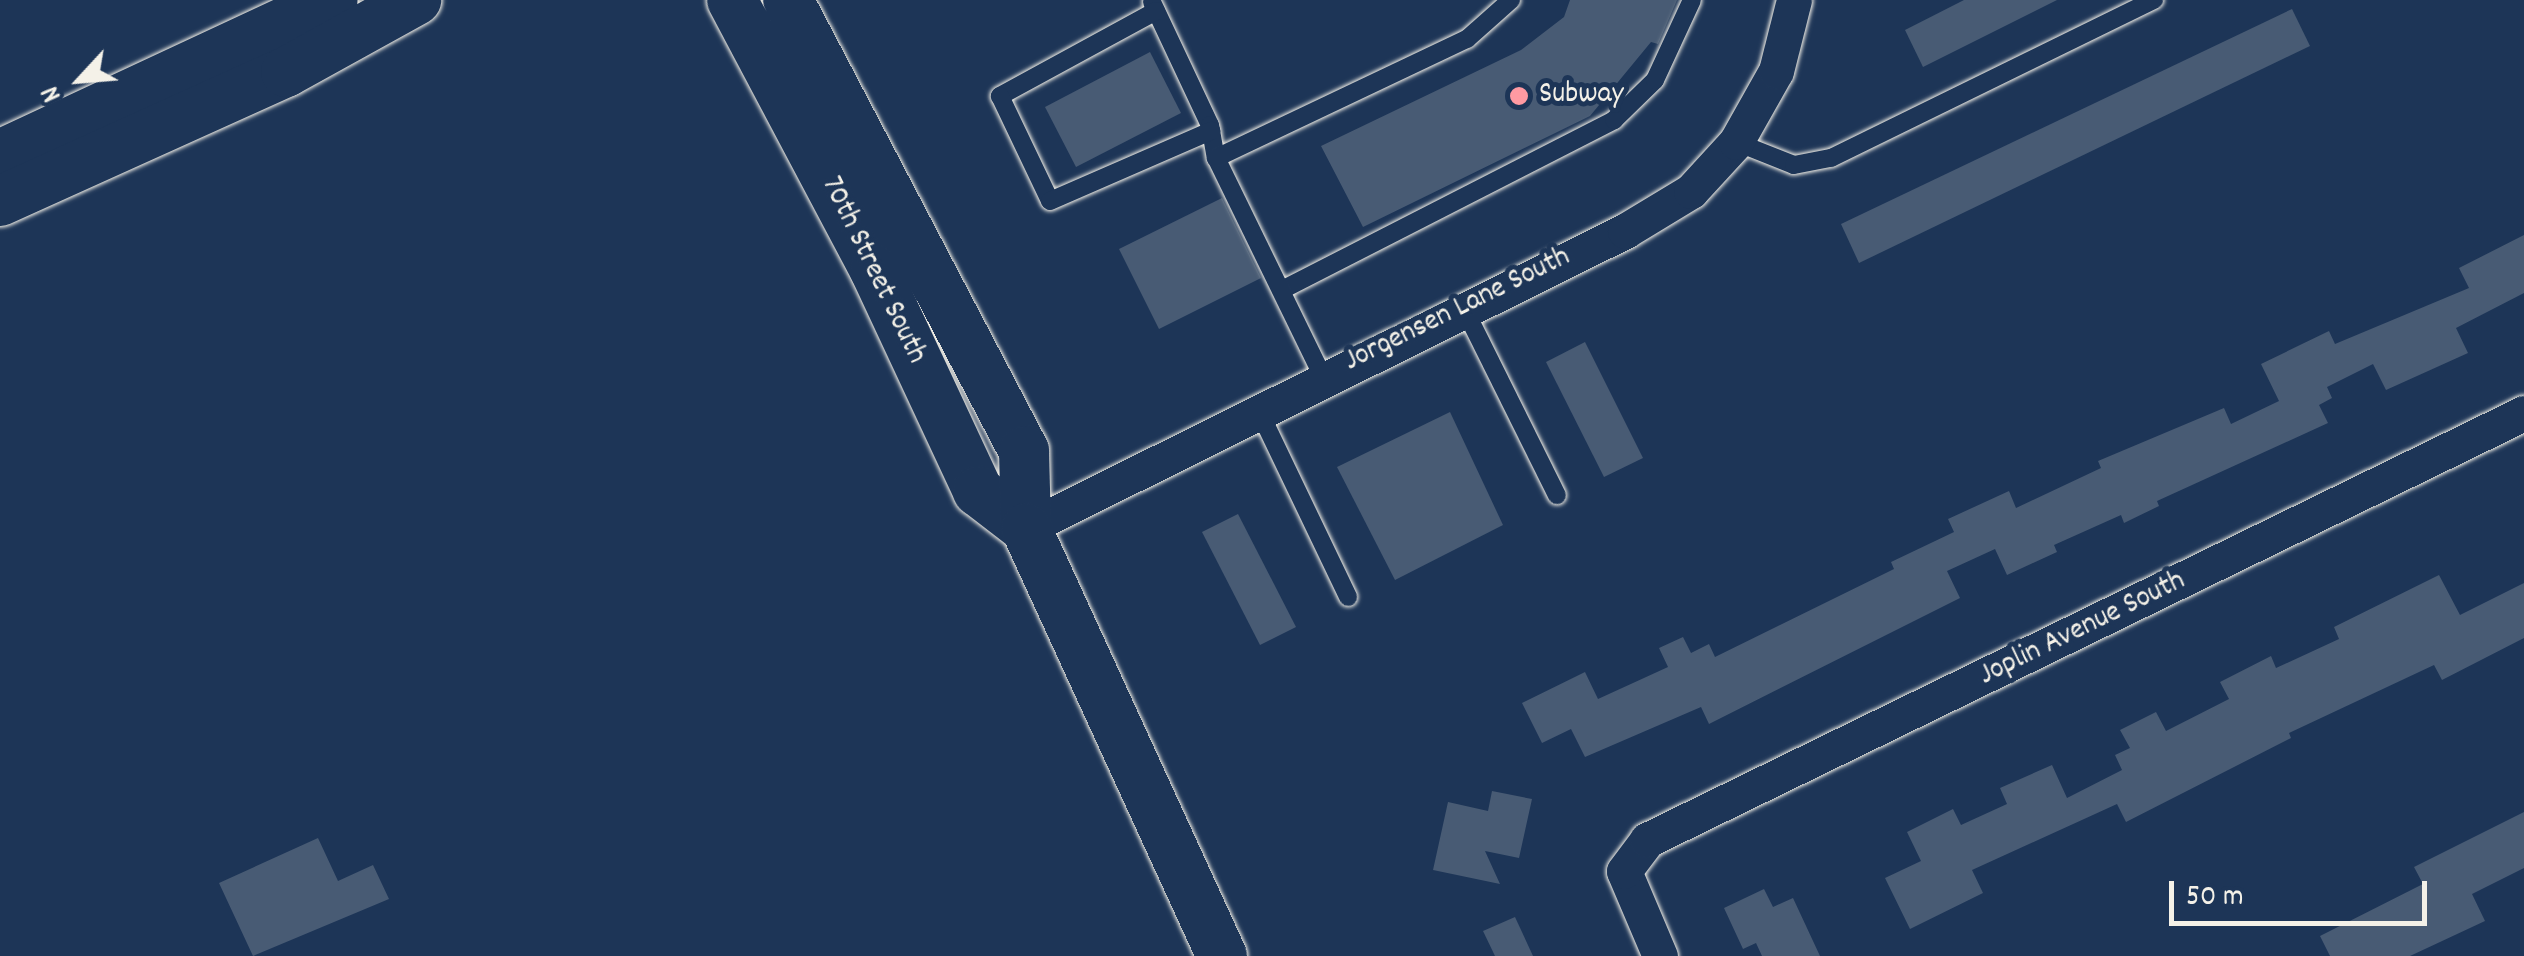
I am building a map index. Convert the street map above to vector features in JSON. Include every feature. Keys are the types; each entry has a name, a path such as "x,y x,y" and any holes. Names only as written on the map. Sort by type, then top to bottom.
{"main road":[{"path":"0,155 333,0"},
{"path":"0,202 286,72 416,0"},
{"name":"70th Street South","path":"732,0 875,270 978,491 1026,528"},
{"name":"70th Street South","path":"788,0 1024,451 1026,528 1222,956"}],"street":[{"name":"Jorgensen Lane South","path":"1026,528 1260,413 1323,377 1691,191 1736,142 1776,71 1794,0"},
{"name":"Joplin Avenue South","path":"1660,956 1624,871 1642,846 2524,413"}],"lane":[{"path":"1216,158 1467,39 1511,0"},
{"path":"1284,289 1614,120 1655,80 1692,0"},
{"path":"1736,142 1794,166 1831,158 2154,0"},
{"path":"1211,130 1050,201 1000,96 1154,6 1211,130 1216,158 1284,289 1323,377"},
{"path":"1464,308 1557,495"},
{"path":"1260,413 1348,597"}],"building":[{"path":"1570,0 1677,0 1658,44 1651,42 1590,116 1363,227 1321,146 1521,50 1564,17"},
{"path":"1964,0 2057,0 1923,67 1905,30"},
{"path":"2292,9 2310,46 1859,263 1841,224"},
{"path":"1150,52 1181,113 1076,167 1045,107"},
{"path":"1222,198 1261,278 1159,329 1119,249"},
{"path":"2524,235 2524,293 2456,328 2468,353 2386,390 2373,364 2327,387 2332,398 2319,405 2328,423 2157,501 2159,506 2124,523 2121,515 2054,545 2057,552 2007,575 1995,549 1947,571 1960,598 1709,724 1701,707 1585,757 1571,729 1542,743 1522,703 1585,672 1598,699 1668,667 1659,648 1683,637 1691,653 1709,644 1715,657 1894,569 1891,562 1954,532 1948,519 2009,491 2016,508 2101,468 2098,461 2224,408 2231,424 2279,401 2261,364 2329,331 2335,344 2469,288 2459,268"},
{"path":"1585,342 1643,458 1604,477 1546,362"},
{"path":"1450,412 1503,525 1395,580 1337,467"},
{"path":"1238,514 1296,627 1260,645 1202,532"},
{"path":"2439,575 2460,615 2524,583 2524,638 2442,680 2434,665 2289,733 2291,738 2126,822 2117,804 1972,870 1983,893 1910,929 1885,878 1921,861 1907,832 1953,809 1961,825 2007,804 2000,788 2052,765 2067,798 2122,770 2115,755 2130,748 2120,730 2156,712 2166,731 2229,699 2220,682 2271,656 2276,668 2339,639 2334,627"},
{"path":"1492,791 1532,799 1519,858 1485,851 1500,884 1433,870 1448,802 1488,811"},
{"path":"2524,812 2524,868 2472,894 2485,921 2410,956 2330,956 2320,936 2423,884 2414,867"},
{"path":"318,838 338,881 373,865 389,899 253,956 219,883"},
{"path":"1764,889 1773,907 1793,898 1820,956 1762,956 1756,943 1743,949 1724,908"},
{"path":"1515,917 1533,956 1495,956 1483,931"}],"place":[{"name":"Subway","path":"1519,96"}]}
